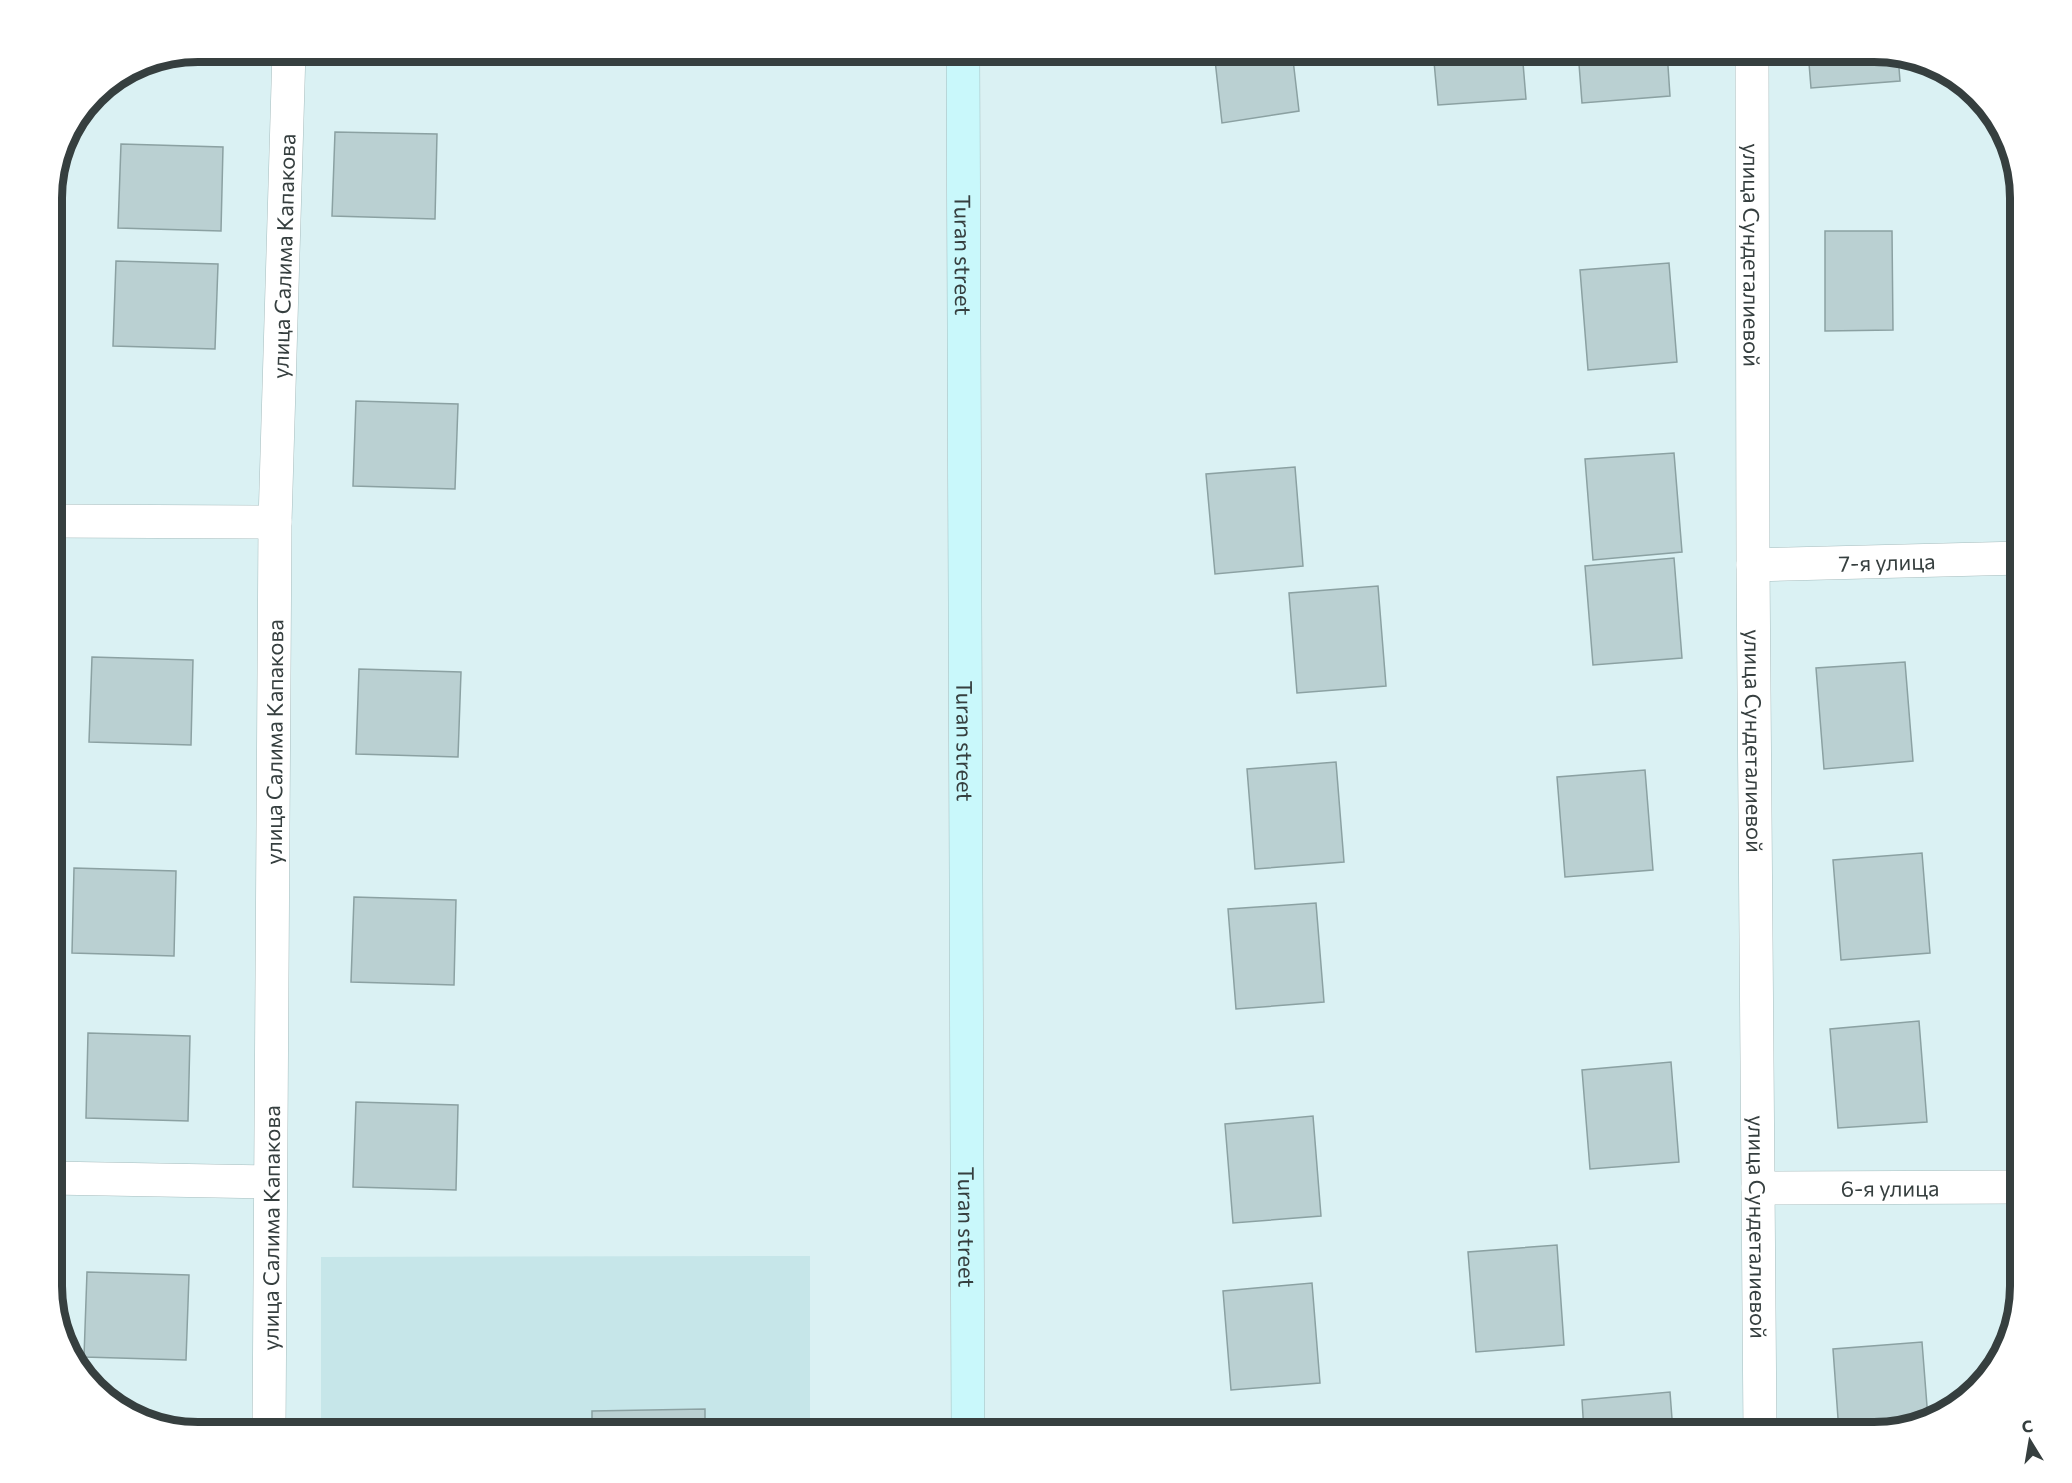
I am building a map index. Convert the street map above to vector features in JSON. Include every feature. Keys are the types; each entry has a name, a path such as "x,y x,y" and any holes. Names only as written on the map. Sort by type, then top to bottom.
{"street":[{"name":"улица Салима Капакова","path":"269,1422 275,522 289,62"},
{"name":"Turan street","path":"963,62 968,1422"},
{"name":"улица Сундеталиевой","path":"1752,62 1752,565 1760,1422"},
{"path":"62,521 275,522"},
{"name":"7-я улица","path":"1752,565 2010,558"},
{"path":"62,1178 270,1182"},
{"name":"6-я улица","path":"1758,1188 2010,1187"}],"shaded area":[{"path":"810,1256 810,1422 321,1422 321,1257"}],"building":[{"path":"1215,62 1293,62 1299,111 1222,123"},
{"path":"1434,62 1523,62 1526,99 1438,105"},
{"path":"1579,62 1668,62 1670,96 1582,103"},
{"path":"1809,62 1899,64 1900,81 1811,88"},
{"path":"335,132 437,134 435,219 332,216"},
{"path":"121,144 223,147 221,231 118,228"},
{"path":"1825,231 1892,231 1893,330 1825,331"},
{"path":"116,261 218,264 215,349 113,346"},
{"path":"1669,263 1677,362 1588,370 1580,270"},
{"path":"356,401 458,404 455,489 353,486"},
{"path":"1674,453 1682,552 1593,560 1585,459"},
{"path":"1295,467 1303,566 1215,574 1206,474"},
{"path":"1674,558 1682,658 1593,665 1585,566"},
{"path":"1378,586 1386,686 1297,693 1289,593"},
{"path":"92,657 193,660 191,745 89,742"},
{"path":"1905,662 1913,761 1824,769 1816,668"},
{"path":"359,669 461,672 458,757 356,754"},
{"path":"1336,762 1344,862 1255,869 1247,769"},
{"path":"1645,770 1653,870 1565,877 1557,777"},
{"path":"1922,853 1930,953 1841,960 1833,860"},
{"path":"74,868 176,871 174,956 72,953"},
{"path":"354,897 456,900 454,985 351,982"},
{"path":"1316,903 1324,1002 1236,1009 1228,909"},
{"path":"1919,1021 1927,1122 1838,1128 1830,1029"},
{"path":"88,1033 190,1036 188,1121 86,1118"},
{"path":"1671,1062 1679,1162 1590,1169 1582,1070"},
{"path":"356,1102 458,1105 456,1190 353,1187"},
{"path":"1313,1116 1321,1216 1233,1223 1225,1124"},
{"path":"1557,1245 1564,1345 1476,1352 1468,1252"},
{"path":"87,1272 189,1275 186,1360 84,1357"},
{"path":"1312,1283 1320,1383 1231,1390 1223,1291"},
{"path":"1922,1342 1927,1411 1892,1420 1838,1422 1833,1349"},
{"path":"1670,1392 1672,1422 1583,1422 1582,1400"},
{"path":"705,1409 705,1422 592,1422 592,1411"}]}
